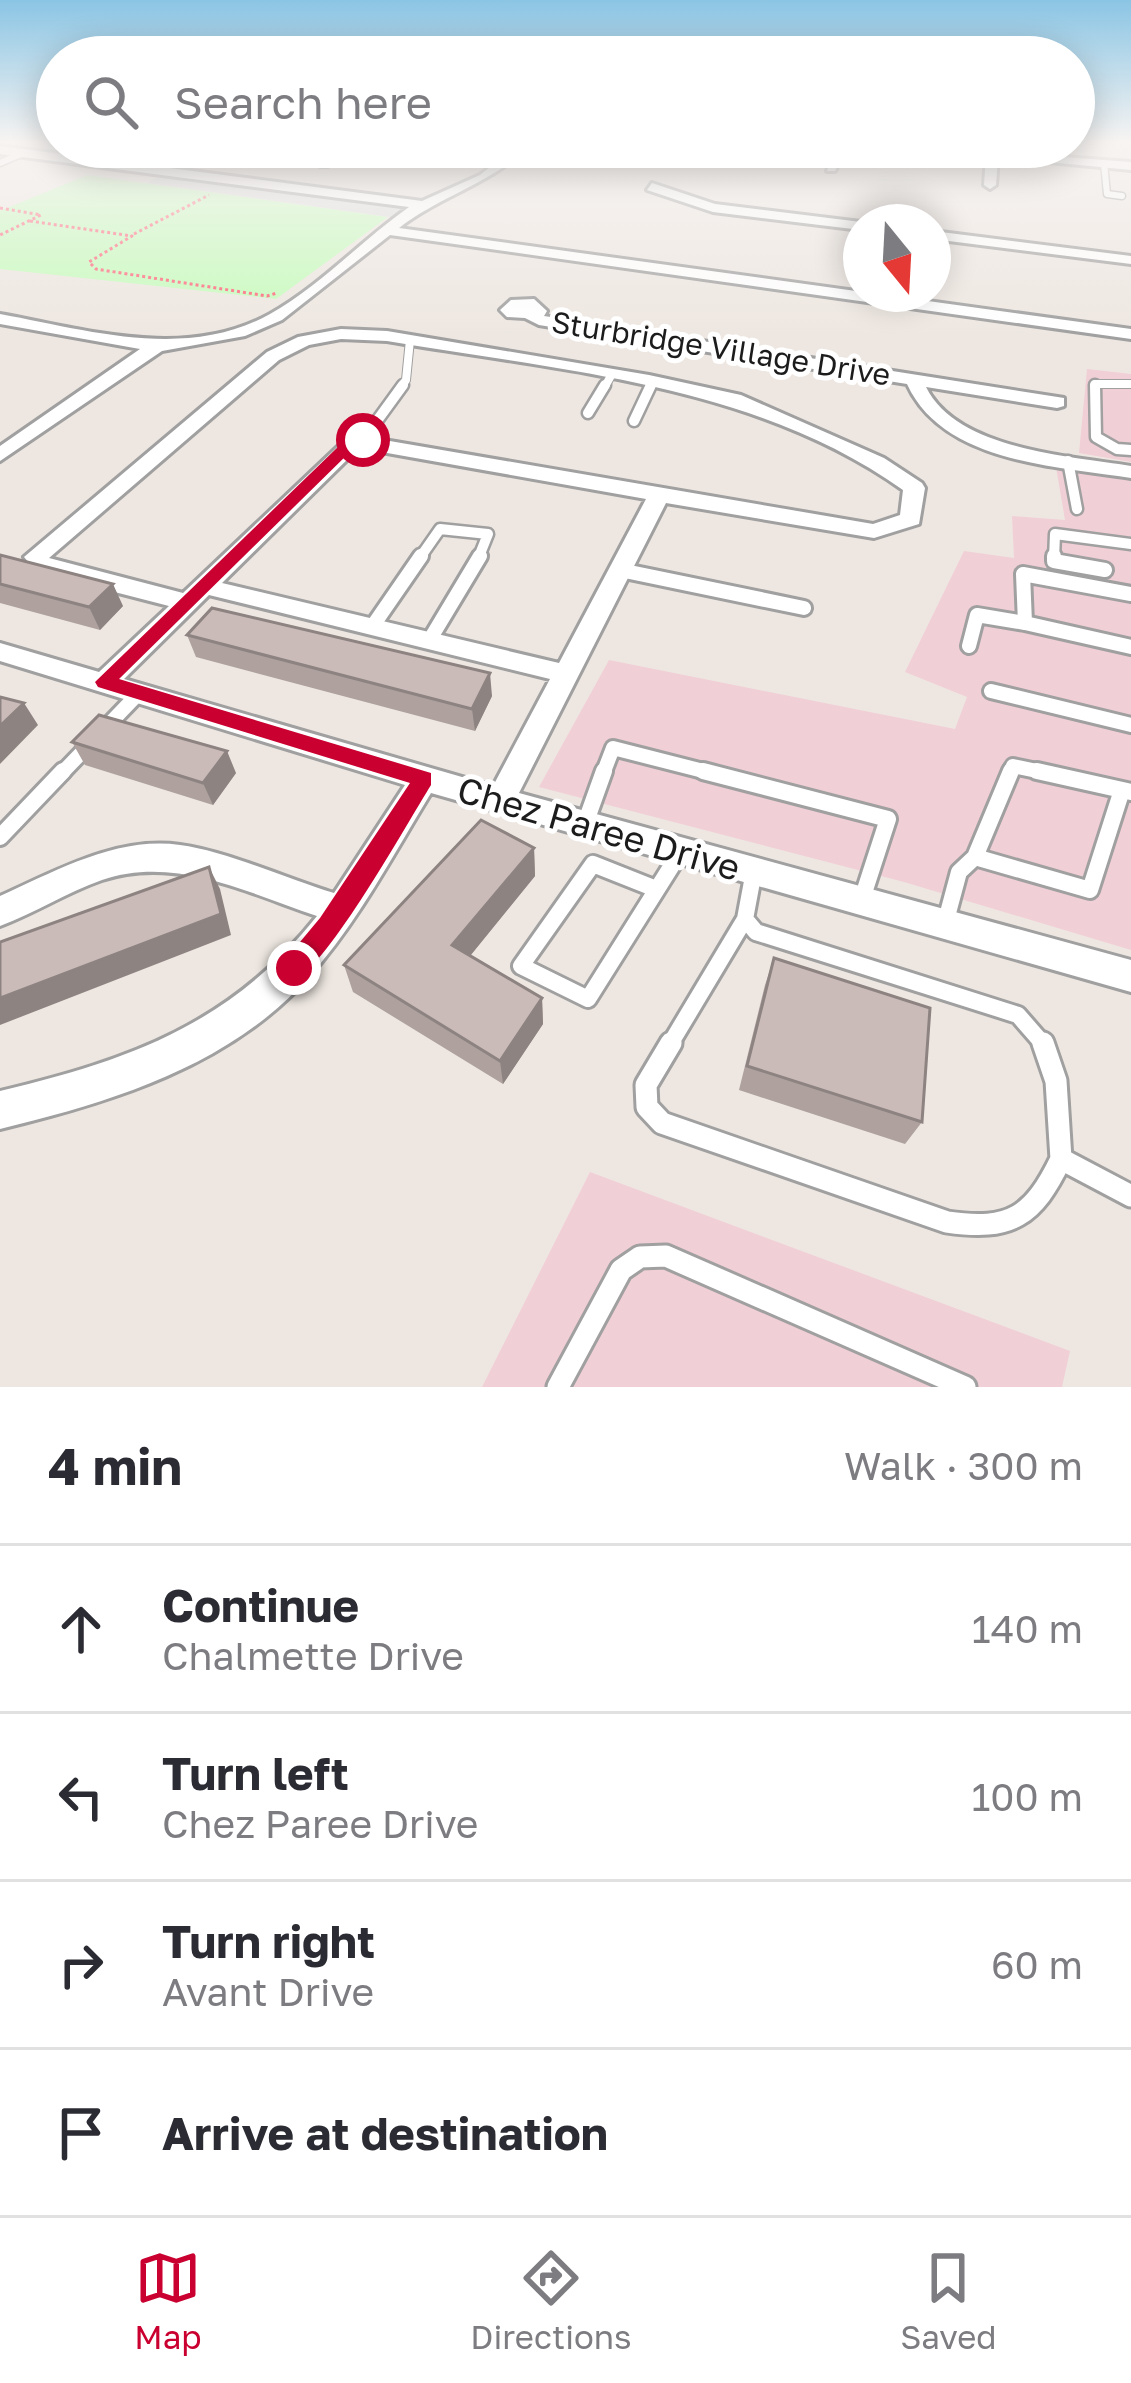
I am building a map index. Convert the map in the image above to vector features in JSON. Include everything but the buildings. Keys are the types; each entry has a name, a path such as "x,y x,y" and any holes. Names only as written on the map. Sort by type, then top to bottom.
{"street":[{"path":"0,319 157,347 238,332 275,317 418,208"},
{"path":"711,208 843,224"},
{"path":"391,231 1131,334"},
{"path":"951,237 1131,260"},
{"name":"Sturbridge Village Drive","path":"531,315 539,320 1057,402"},
{"path":"105,682 195,594 346,447 363,440 874,531 911,519 914,488 877,462 734,399 363,332 327,335 286,348 36,557 45,567 195,594 372,627 566,674"},
{"path":"0,455 157,347"},
{"name":"Sturbridge Village Drive","path":"913,378 924,403 968,435 1131,472"},
{"path":"501,800 659,495"},
{"name":"Chez Paree Drive","path":"0,652 424,779 1131,976"},
{"path":"0,1110 88,1090 145,1070 251,1009 294,968 339,909 424,779"},
{"path":"2,906 96,868 139,858 181,858 339,909"}],"lane":[{"path":"363,440 406,380 410,340"},
{"path":"589,413 612,374"},
{"path":"634,421 653,381"},
{"path":"1131,384 1094,384 1096,437 1117,449 1131,450"},
{"path":"1068,461 1077,509"},
{"path":"372,627 440,529 488,534 489,540 429,640"},
{"path":"1105,570 1054,561 1055,534 1131,544"},
{"path":"620,570 804,608"},
{"path":"1025,623 1023,574 1131,594"},
{"path":"969,646 976,615 1131,647"},
{"path":"992,691 1131,724"},
{"path":"0,837 139,693"},
{"path":"585,824 613,748 888,819 861,902"},
{"path":"944,925 959,872 975,857 1013,766 1126,791 1090,890 975,857"},
{"path":"656,890 593,864 520,966 588,999 681,851"},
{"path":"745,920 776,942 1018,1015 1039,1032 1058,1076 1061,1159 1052,1182 1024,1216 989,1229 947,1222 662,1123 647,1107 646,1084 745,920 754,872"},
{"path":"1061,1159 1131,1196"},
{"path":"558,1387 622,1270 640,1257 666,1256 965,1387"}],"path":[{"path":"0,208 41,214 0,235"},
{"path":"187,208 89,265 267,296 284,292"},
{"path":"30,221 132,236"}],"shaded area":[{"path":"324,208 418,208 404,219"},
{"path":"1087,369 1131,374 1131,462 1079,453"},
{"path":"1056,467 1131,479 1131,950 904,882 539,787 609,660 955,729 967,697 905,672 964,551 1014,558 1012,516 1065,520"},
{"path":"590,1172 1070,1351 1062,1387 482,1387"}],"green space":[{"path":"322,208 388,217 276,299 0,269 0,211"}],"route":[{"path":"294,968 329,925 424,779 105,682 346,447 363,440"}]}
